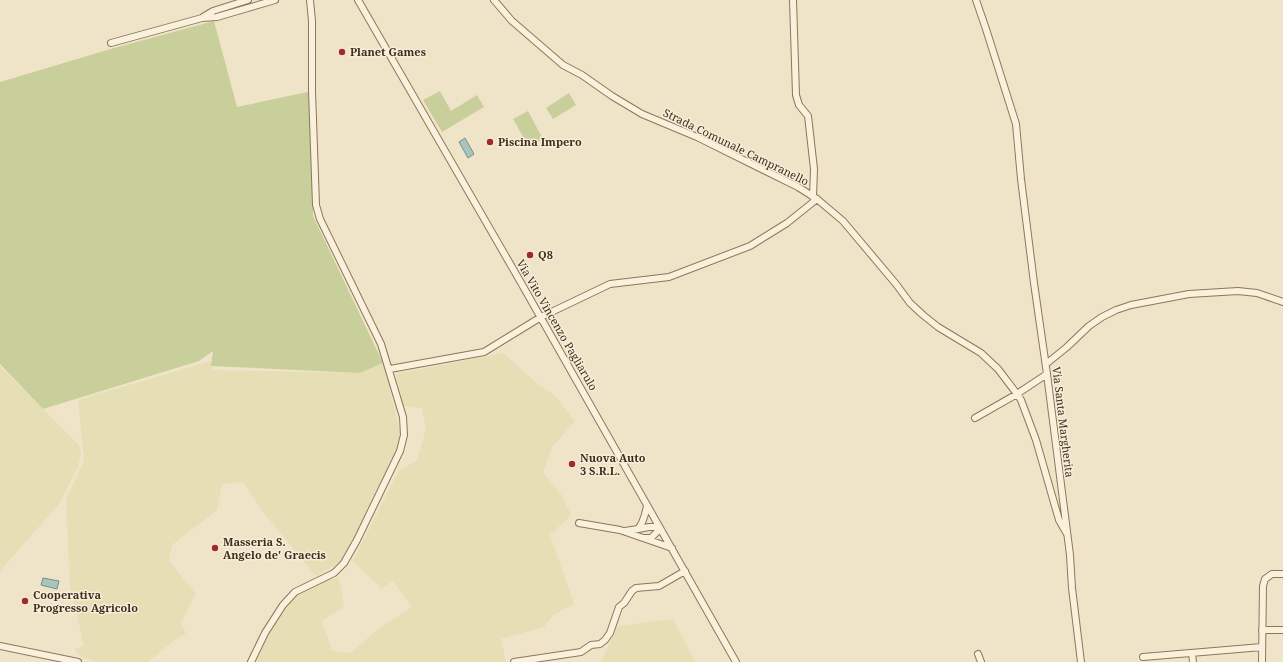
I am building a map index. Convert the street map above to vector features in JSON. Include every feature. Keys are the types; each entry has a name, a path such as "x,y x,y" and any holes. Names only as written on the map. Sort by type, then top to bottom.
{"street":[{"path":"202,18 213,11 248,0"},
{"path":"111,43 202,18 217,17 275,0"},
{"path":"251,662 265,633 283,605 295,592 334,573 344,563 357,540 400,451 404,435 403,417 392,384 390,369 381,344 320,219 316,205 312,91 312,22 310,0"},
{"name":"Via Vito Vincenzo Pagliarulo","path":"358,0 541,317 736,662"},
{"name":"Strada Comunale Campranello","path":"494,0 516,24 563,65 593,81 642,114 697,137 798,187 815,198 843,221 888,273 910,303 938,327 981,353 998,369 1017,394 1021,400 1036,440 1059,520 1067,534"},
{"path":"390,369 484,352 541,317 610,284 670,277 750,246 787,223 815,198 814,168 808,116 799,105 796,95 793,0"},
{"name":"Via Santa Margherita","path":"976,0 1016,124 1034,283 1046,364 1070,555 1072,588 1081,662"},
{"path":"1046,364 1089,326 1102,317 1116,310 1131,306 1189,294 1238,291 1257,294 1283,302"},
{"path":"975,418 1017,394 1047,374"},
{"path":"638,529 644,519 647,506"},
{"path":"579,523 630,531 649,527 660,528"},
{"path":"642,538 651,538 660,528"},
{"path":"620,530 672,548"},
{"path":"514,662 581,652 591,645 600,644 610,633 619,608 632,591 636,588 659,586 685,571"},
{"path":"1262,662 1263,586 1265,579 1272,574 1283,574"},
{"path":"1262,630 1283,630"},
{"path":"0,646 78,662"},
{"path":"1142,657 1262,647"},
{"path":"1192,652 1193,662"},
{"path":"978,654 981,662"}],"shaded area":[{"path":"503,353 539,385 554,395 575,421 552,447 543,472 563,497 571,515 550,535 574,604 553,615 544,627 501,639 506,662 256,662 266,639 300,589 319,582 339,578 344,607 322,621 332,651 351,653 378,629 412,607 393,581 382,589 353,561 399,470 417,461 426,429 422,408 403,406 396,374"},
{"path":"211,361 212,370 360,373 383,363 402,439 370,503 345,559 316,576 263,512 243,482 222,484 217,510 172,545 169,561 196,594 181,622 186,633 172,642 148,662 98,662 81,657 74,649 84,646 70,585 66,500 84,460 78,400"},
{"path":"0,366 79,445 81,453 78,467 59,504 0,571"},
{"path":"673,619 695,662 601,662 618,626"}],"green space":[{"path":"214,21 237,107 312,91 313,216 383,363 360,373 211,366 213,351 199,361 43,409 0,364 0,82 114,48"},
{"path":"440,91 451,111 477,95 484,107 442,132 423,100"},
{"path":"569,93 576,105 553,119 546,108"},
{"path":"528,111 543,139 529,147 513,119"}],"water":[{"path":"465,138 474,154 468,158 459,142"},
{"path":"43,578 59,581 57,589 41,585"}],"place":[{"name":"Planet Games","path":"342,52"},
{"name":"Piscina Impero","path":"490,142"},
{"name":"Q8","path":"530,255"},
{"name":"Nuova Auto 3 S.R.L.","path":"572,464"},
{"name":"Masseria S. Angelo de' Graecis","path":"215,548"},
{"name":"Cooperativa Progresso Agricolo","path":"25,601"}]}
